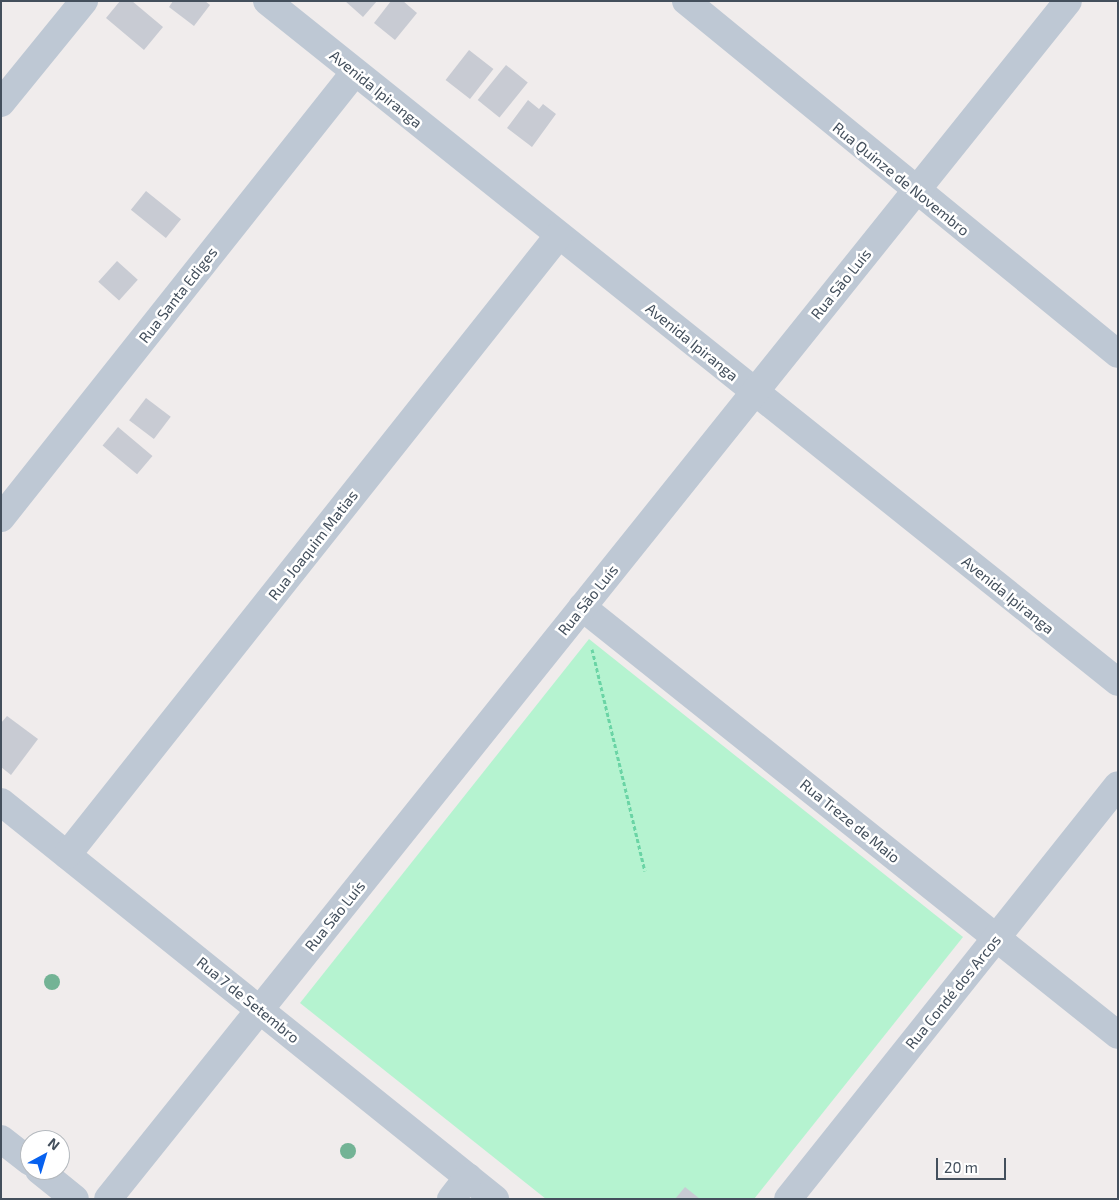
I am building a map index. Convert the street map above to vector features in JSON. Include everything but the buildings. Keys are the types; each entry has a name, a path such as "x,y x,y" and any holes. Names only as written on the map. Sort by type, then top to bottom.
{"street":[{"path":"1,103 84,1"},
{"name":"Avenida Ipiranga","path":"267,1 1118,682"},
{"name":"Rua Quinze de Novembro","path":"686,1 915,191 1118,354"},
{"name":"Rua São Luís","path":"108,1199 1068,1"},
{"name":"Rua Santa Ediges","path":"1,518 355,72"},
{"name":"Rua Joaquim Matias","path":"67,855 559,235"},
{"name":"Rua Treze de Maio","path":"582,607 1118,1035"},
{"name":"Rua Condé dos Arcos","path":"788,1199 1118,786"},
{"name":"Rua 7 de Setembro","path":"1,802 495,1199"},
{"path":"1,1139 20,1154"},
{"path":"451,1199 468,1177"},
{"path":"51,1180 75,1199"}],"path":[{"path":"592,646 645,871"}],"green space":[{"path":"589,639 963,937 754,1199 546,1199 300,1003"}]}
